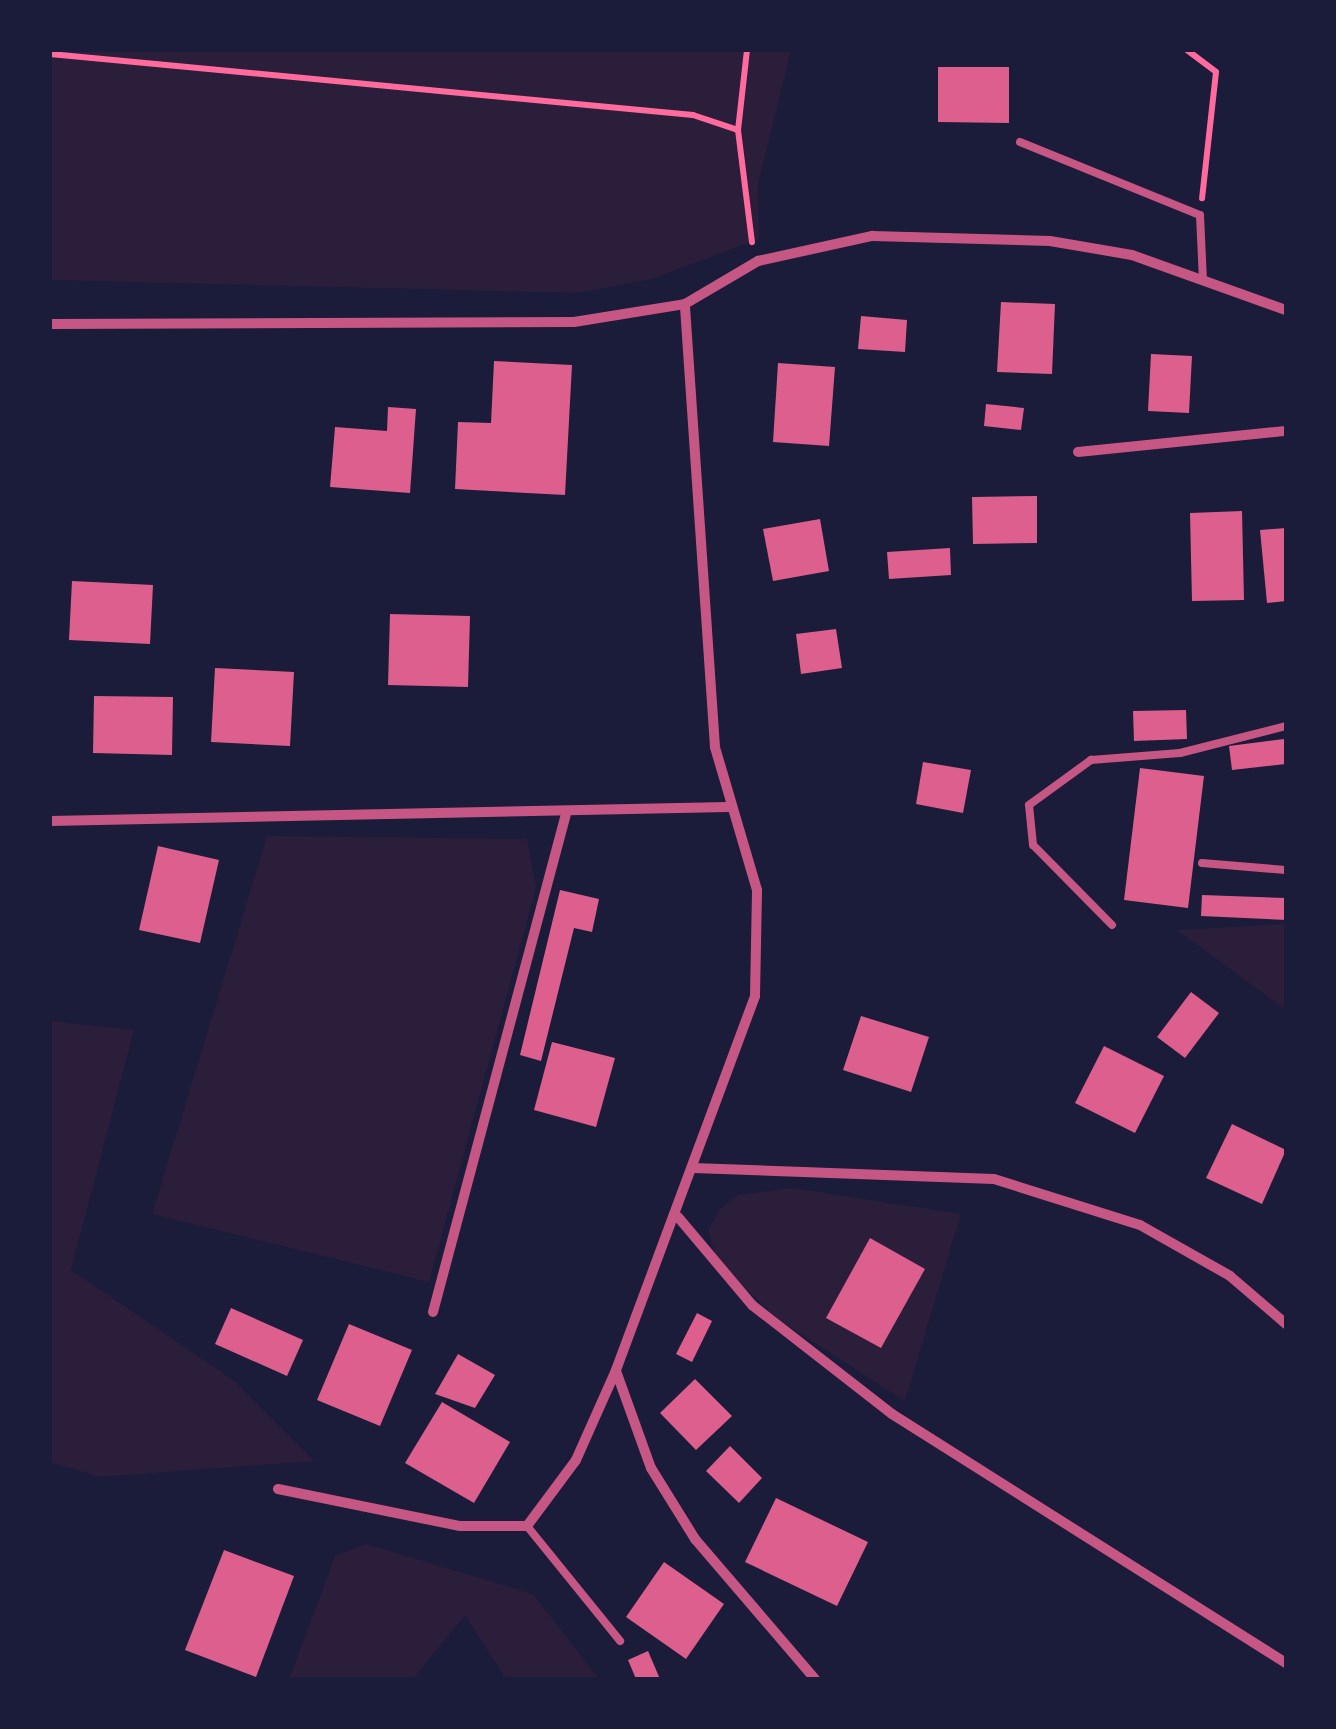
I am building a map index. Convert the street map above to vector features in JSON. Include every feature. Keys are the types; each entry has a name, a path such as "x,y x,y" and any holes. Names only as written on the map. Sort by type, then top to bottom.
{"street":[{"path":"50,324 574,322 685,304 758,261 872,236 978,237 1132,254 1286,310"},
{"path":"278,1489 460,1526 528,1526 576,1460 616,1370 678,1217 755,996 760,947 756,890 728,806 714,747 685,304"},
{"path":"1078,452 1286,430"},
{"path":"50,822 566,814 728,806"},
{"path":"433,1312 566,814"},
{"path":"693,1168 994,1179 1140,1224 1230,1276 1286,1324"},
{"path":"678,1217 752,1305 892,1414 1286,1663"},
{"path":"616,1370 651,1468 695,1538 815,1679"}],"lane":[{"path":"1020,142 1200,215 1203,281"},
{"path":"1112,925 1033,845 1029,805 1091,760 1180,752 1286,726"},
{"path":"1202,863 1286,870"},
{"path":"528,1526 620,1641"}],"path":[{"path":"747,50 738,130 758,261"},
{"path":"1187,50 1216,72 1200,215"},
{"path":"50,54 692,115 738,130"}],"shaded area":[{"path":"50,50 791,50 758,184 759,239 652,279 579,293 50,280"},
{"path":"267,836 527,839 536,888 429,1282 152,1214"},
{"path":"1286,924 1286,1010 1177,930"},
{"path":"50,1021 134,1030 71,1270 233,1380 314,1461 100,1477 50,1462"},
{"path":"792,1188 961,1214 905,1401 779,1320 717,1262 708,1230 720,1209 738,1195"},
{"path":"366,1544 533,1594 599,1679 506,1679 465,1615 413,1679 289,1679 335,1556"}],"building":[{"path":"938,67 1009,67 1009,123 938,122"},
{"path":"1001,302 1055,304 1052,374 997,372"},
{"path":"861,316 907,320 905,352 858,349"},
{"path":"1151,354 1192,356 1189,413 1148,411"},
{"path":"494,361 572,365 565,495 455,489 458,422 491,423"},
{"path":"778,363 835,367 829,446 773,442"},
{"path":"986,404 1024,408 1021,430 984,426"},
{"path":"388,407 416,409 410,493 330,487 335,427 387,431"},
{"path":"1037,496 1037,543 973,544 972,497"},
{"path":"1242,511 1244,600 1192,601 1190,513"},
{"path":"820,519 829,571 773,581 763,529"},
{"path":"1286,528 1286,601 1267,603 1260,530"},
{"path":"950,548 951,575 889,579 887,552"},
{"path":"72,581 153,585 150,644 69,640"},
{"path":"390,614 470,616 468,687 388,685"},
{"path":"836,629 842,668 801,674 796,634"},
{"path":"215,668 294,672 290,746 211,742"},
{"path":"94,696 173,697 172,755 93,753"},
{"path":"1186,710 1187,739 1134,741 1133,711"},
{"path":"1284,739 1286,764 1232,770 1229,746"},
{"path":"923,762 971,770 963,813 916,804"},
{"path":"1140,768 1204,776 1188,908 1124,900"},
{"path":"158,846 219,860 200,943 139,930"},
{"path":"560,890 599,899 592,932 574,928 541,1061 520,1055"},
{"path":"1202,895 1286,898 1286,920 1201,916"},
{"path":"1191,992 1219,1013 1185,1058 1157,1037"},
{"path":"861,1016 929,1037 911,1092 843,1070"},
{"path":"552,1042 615,1058 596,1127 534,1110"},
{"path":"1104,1046 1164,1076 1135,1133 1075,1103"},
{"path":"1232,1124 1286,1150 1262,1204 1206,1178"},
{"path":"870,1238 925,1269 881,1348 826,1318"},
{"path":"231,1308 303,1340 287,1376 215,1344"},
{"path":"697,1313 712,1321 692,1362 676,1354"},
{"path":"349,1324 412,1350 380,1426 317,1400"},
{"path":"458,1354 495,1375 475,1408 435,1394"},
{"path":"695,1379 732,1416 696,1450 660,1413"},
{"path":"442,1402 510,1442 474,1503 405,1463"},
{"path":"730,1446 762,1478 739,1503 706,1471"},
{"path":"776,1498 868,1542 837,1606 745,1562"},
{"path":"224,1550 294,1576 256,1677 185,1650"},
{"path":"664,1562 724,1604 686,1659 626,1617"},
{"path":"648,1651 660,1679 636,1679 628,1660"}]}
